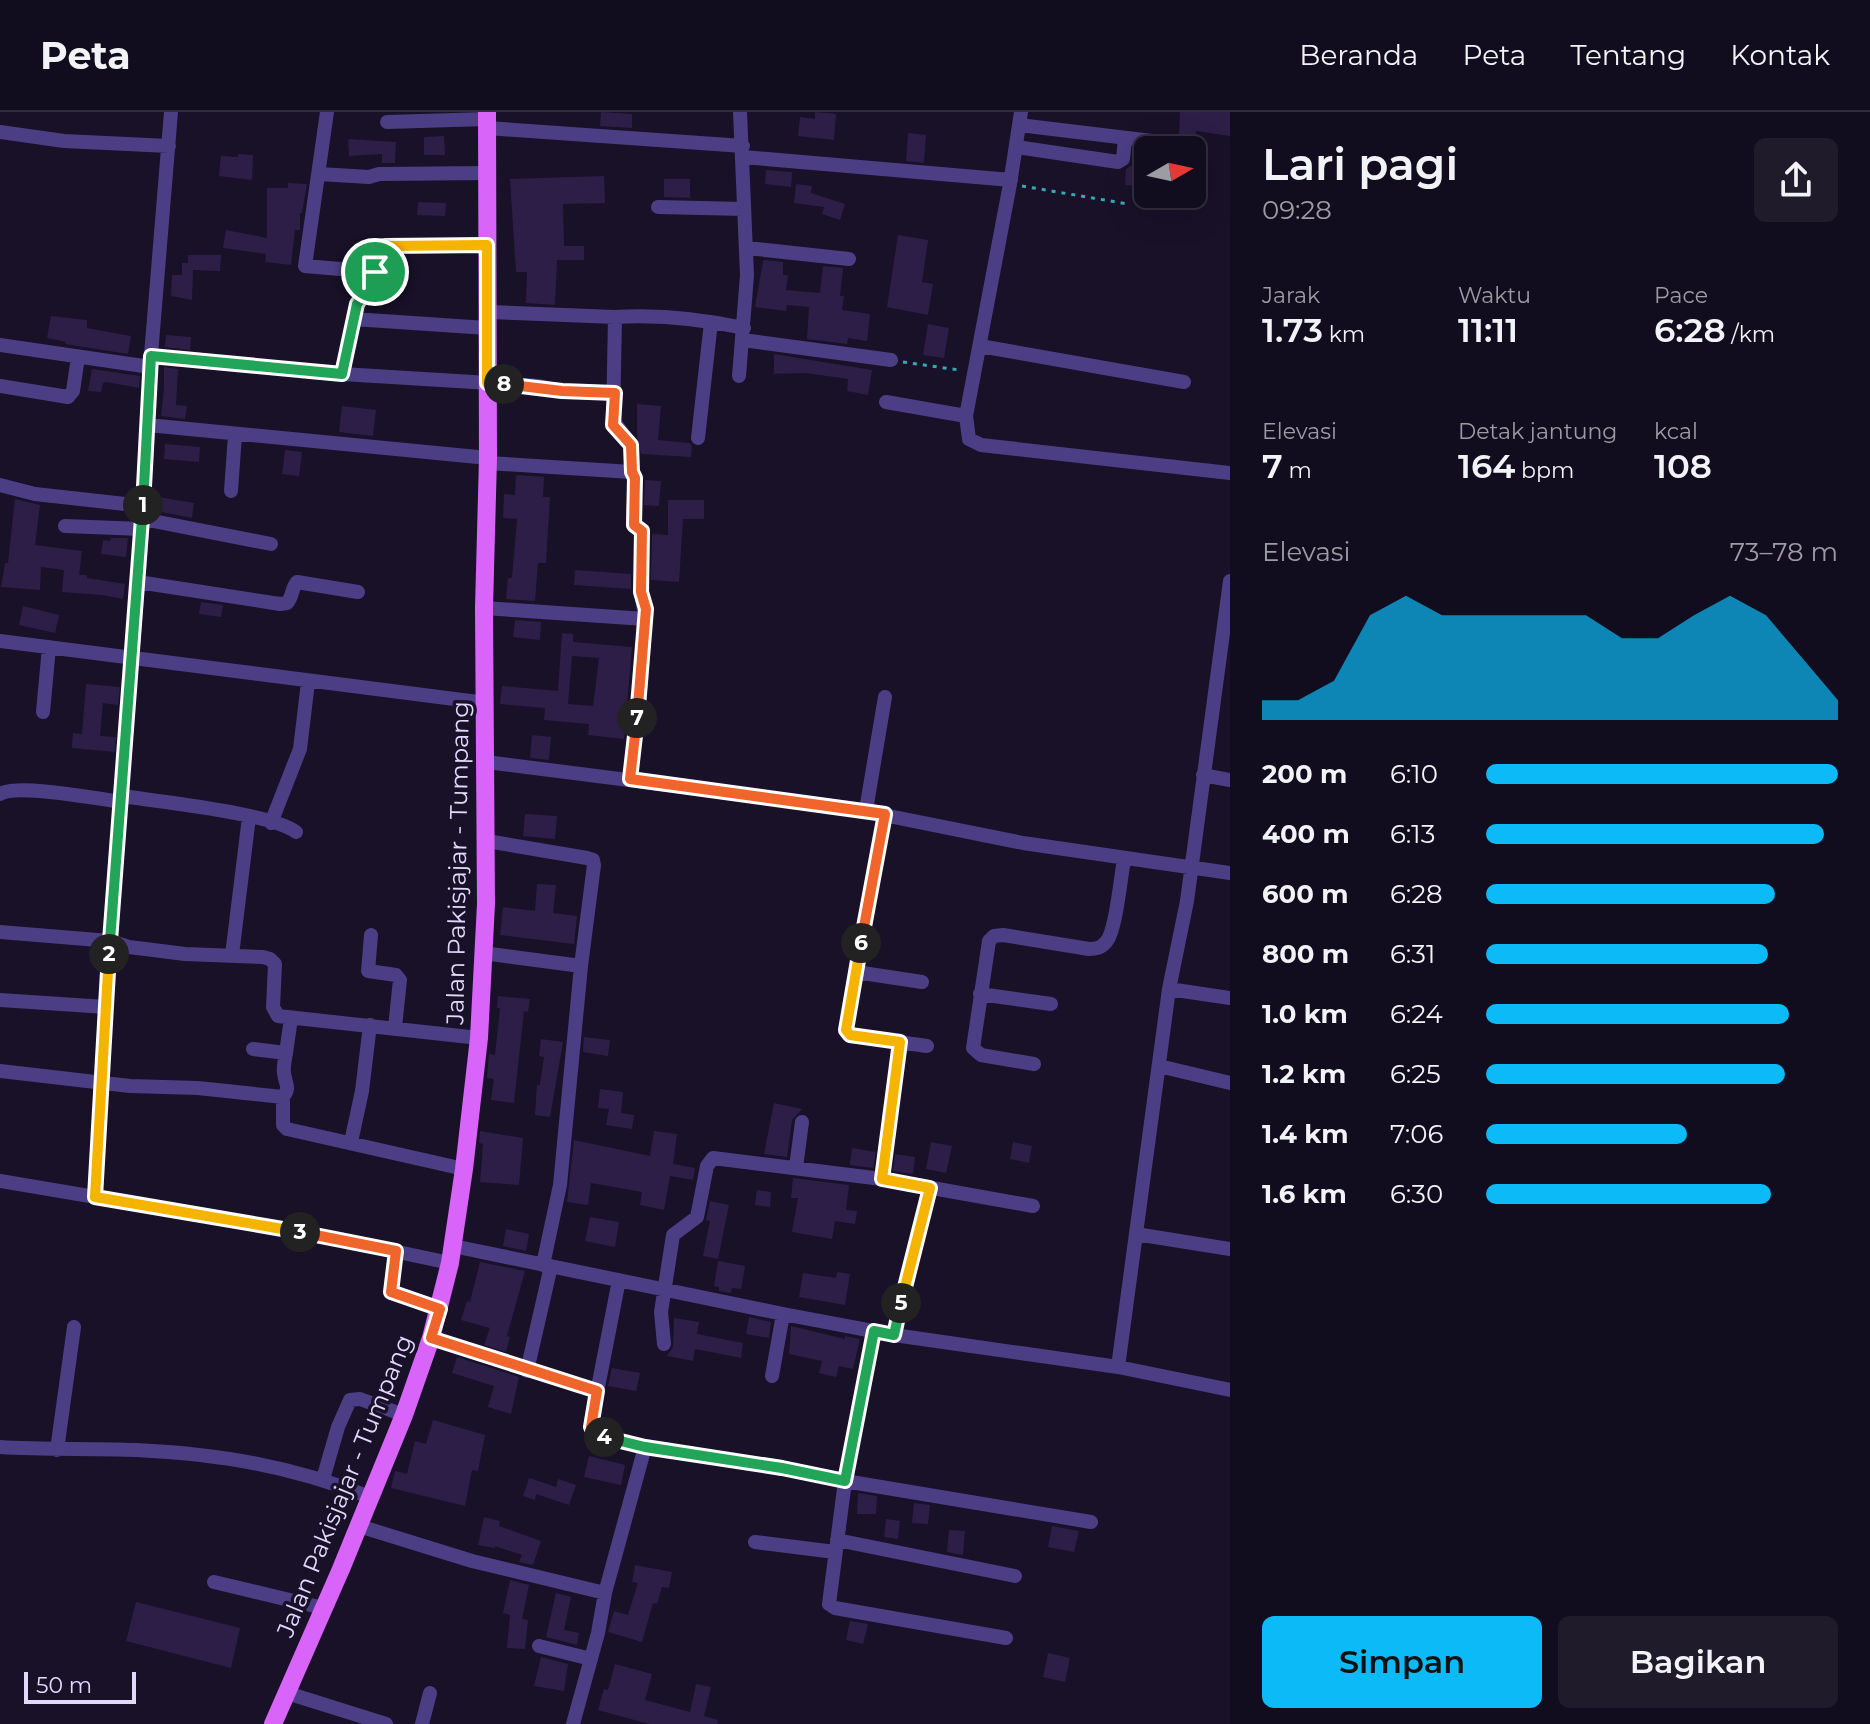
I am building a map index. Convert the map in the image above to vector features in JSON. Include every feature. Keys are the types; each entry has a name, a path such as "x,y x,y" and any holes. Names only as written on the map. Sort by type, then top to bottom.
{"main road":[{"name":"Jalan Pakisjajar - Tumpang","path":"273,1724 359,1526 431,1338 451,1254 464,1169 479,1038 487,841 484,608 488,461 487,120"}],"street":[{"path":"95,1197 110,941 143,518 150,362 171,112"},
{"path":"327,112 305,266 375,272"},
{"path":"739,376 747,248 740,112"},
{"path":"1134,140 1020,118 1011,182 966,416 969,439 981,445 1230,473"},
{"path":"387,122 487,120 1011,182"},
{"path":"0,132 64,141 169,146"},
{"path":"1016,147 1118,162 1123,159 1125,139"},
{"path":"319,174 369,177 379,174 487,173"},
{"path":"658,207 744,209"},
{"path":"342,374 357,304 374,281 377,253 385,246 487,245"},
{"path":"747,248 849,259"},
{"path":"353,319 488,320 635,316 711,322 743,334 891,360"},
{"path":"615,317 613,425 631,445 635,478 634,525 642,531 641,592 645,619 630,779"},
{"path":"698,438 711,322"},
{"path":"0,345 78,357 615,393"},
{"path":"980,346 1184,382"},
{"path":"0,386 68,397 73,391 78,357"},
{"path":"886,402 966,416"},
{"path":"148,425 488,461 632,472"},
{"path":"231,491 235,435"},
{"path":"0,485 271,544"},
{"path":"65,526 143,518"},
{"path":"1118,1367 1169,989 1187,901 1230,581"},
{"path":"138,582 280,604 292,598 297,582 358,592"},
{"path":"484,608 645,619"},
{"path":"0,641 486,703"},
{"path":"43,712 49,647"},
{"path":"271,823 300,749 308,682"},
{"path":"866,810 885,697"},
{"path":"486,762 866,810 1023,843 1230,873"},
{"path":"1203,775 1230,780"},
{"path":"0,794 9,790 38,791 123,799 249,817 296,832"},
{"path":"885,814 847,1033 927,1046"},
{"path":"232,955 249,817"},
{"path":"487,841 593,860 594,871 581,966 560,1185 527,1371"},
{"path":"1034,1064 974,1052 973,1036 989,941 994,936 1009,935 1089,949 1100,947 1106,943 1112,930 1124,859"},
{"path":"0,932 110,941 129,947 185,954 263,957 274,961 274,1013 291,1018 479,1038"},
{"path":"371,935 368,971 396,975 400,980 395,1027"},
{"path":"483,953 581,966"},
{"path":"856,972 922,982"},
{"path":"1169,989 1230,998"},
{"path":"980,994 1051,1004"},
{"path":"0,1000 106,1007"},
{"path":"291,1018 284,1074 288,1082 287,1092 283,1097 283,1125 287,1129 464,1169"},
{"path":"351,1142 362,1091 370,1025"},
{"path":"882,1179 900,1042"},
{"path":"253,1049 286,1053"},
{"path":"1159,1066 1230,1083"},
{"path":"0,1071 101,1083 198,1088 283,1097"},
{"path":"796,1167 802,1122"},
{"path":"664,1344 660,1319 673,1235 697,1217 709,1161 721,1157 796,1167 1033,1206"},
{"path":"0,1181 396,1251 547,1265 894,1335 1118,1367 1230,1390"},
{"path":"894,1335 930,1188"},
{"path":"1136,1234 1230,1249"},
{"path":"396,1251 391,1292 440,1309"},
{"path":"619,1280 591,1423 593,1431 602,1437 645,1447 1091,1522"},
{"path":"772,1376 783,1314"},
{"path":"57,1450 74,1327"},
{"path":"874,1331 845,1481 829,1604 835,1608 1006,1638"},
{"path":"431,1338 597,1391"},
{"path":"323,1479 338,1427 350,1400 360,1399 404,1415"},
{"path":"0,1447 122,1449 194,1454 269,1465 323,1479 370,1497"},
{"path":"573,1724 645,1447"},
{"path":"359,1526 472,1561 605,1593"},
{"path":"755,1542 836,1546 1015,1576"},
{"path":"214,1582 323,1608"},
{"path":"539,1646 591,1659"},
{"path":"287,1693 386,1724"},
{"path":"422,1724 430,1693"}],"path":[{"path":"1011,182 1128,204"},
{"path":"891,360 975,372"}],"building":[{"path":"601,112 632,114 632,128 600,126"},
{"path":"815,112 836,114 834,140 798,136 800,117 815,119"},
{"path":"1180,112 1230,112 1230,136 1196,131 1196,135 1179,134"},
{"path":"908,133 926,135 924,163 906,161"},
{"path":"444,136 445,155 424,155 424,137"},
{"path":"348,139 396,142 395,163 382,163 382,154 349,156"},
{"path":"238,154 253,155 252,180 219,176 221,156 238,157"},
{"path":"1134,166 1134,186 1125,185 1126,169"},
{"path":"766,170 792,172 791,187 765,184"},
{"path":"604,176 605,203 563,204 564,246 584,246 584,260 557,260 555,305 526,303 527,272 516,272 510,179"},
{"path":"664,179 690,179 690,198 664,197"},
{"path":"288,183 307,184 300,213 300,230 295,230 291,265 265,262 266,254 223,248 226,230 267,238 267,188 288,188"},
{"path":"796,184 812,186 811,193 845,204 840,220 822,214 824,207 794,203"},
{"path":"418,202 446,203 445,216 417,215"},
{"path":"898,235 928,240 922,282 933,284 928,315 887,307"},
{"path":"188,255 221,255 220,271 193,270 192,300 171,296 172,275 182,275 182,263 188,263"},
{"path":"765,260 783,262 783,275 788,275 786,290 820,293 823,266 843,268 842,310 870,314 867,341 848,338 847,344 807,339 809,307 787,305 786,311 755,307"},
{"path":"51,316 87,320 87,328 131,336 128,354 47,338"},
{"path":"928,324 949,328 944,358 923,355"},
{"path":"166,335 191,337 190,350 165,347"},
{"path":"774,354 872,370 868,395 847,391 848,379 806,373 774,374"},
{"path":"164,367 178,369 176,405 187,406 185,419 161,416"},
{"path":"92,369 140,376 139,388 106,382 101,392 88,391"},
{"path":"637,404 661,406 658,440 689,443 692,446 691,457 641,454 637,436"},
{"path":"342,406 376,410 373,436 339,432"},
{"path":"165,444 200,447 199,462 164,459"},
{"path":"285,450 302,452 299,476 282,474"},
{"path":"516,475 544,477 543,497 550,497 546,563 538,563 535,601 506,599 508,578 512,578 517,519 503,518 504,494 515,495"},
{"path":"645,480 661,481 659,506 644,505"},
{"path":"158,497 194,503 192,518 156,511"},
{"path":"15,499 40,505 35,545 82,551 79,575 125,584 123,599 62,592 64,570 41,567 40,590 1,587 5,563 8,563"},
{"path":"668,500 704,500 704,519 683,519 679,582 651,580 652,534 668,535"},
{"path":"111,538 128,538 126,557 101,554 103,540 110,541"},
{"path":"575,570 631,574 631,589 574,585"},
{"path":"201,602 223,605 221,617 199,614"},
{"path":"23,606 59,615 55,633 19,625"},
{"path":"515,620 541,622 540,640 513,637"},
{"path":"562,633 573,634 573,642 632,647 624,739 588,735 589,724 544,720 545,708 500,704 502,686 558,691","holes":["572,656 599,658 593,706 568,704"]},
{"path":"86,684 120,687 118,705 103,703 100,736 116,737 115,752 72,748 73,733 82,734"},
{"path":"532,735 551,737 549,760 530,758"},
{"path":"525,814 557,816 555,839 523,836"},
{"path":"537,884 556,885 553,913 577,916 574,944 500,935 503,907 535,911"},
{"path":"498,996 530,999 528,1012 524,1011 514,1103 491,1100 494,1079 487,1078 489,1054 495,1055 500,1008 497,1008"},
{"path":"584,1037 610,1040 608,1056 583,1052"},
{"path":"541,1039 563,1042 550,1117 535,1115 537,1085 540,1085 544,1057 539,1056"},
{"path":"600,1089 623,1092 621,1113 634,1115 632,1129 606,1125 609,1109 598,1108"},
{"path":"774,1103 802,1109 792,1120 787,1157 764,1154"},
{"path":"480,1131 523,1138 519,1185 480,1182 483,1144 479,1143"},
{"path":"654,1131 677,1134 673,1164 695,1168 693,1180 670,1176 664,1210 640,1205 642,1192 591,1183 588,1205 567,1202 574,1140 650,1156"},
{"path":"931,1142 952,1146 946,1173 926,1169"},
{"path":"1013,1142 1032,1146 1029,1163 1010,1159"},
{"path":"852,1148 876,1152 873,1168 850,1165"},
{"path":"895,1154 915,1157 913,1174 893,1171"},
{"path":"793,1178 849,1185 846,1210 857,1211 855,1224 835,1221 832,1239 792,1232 798,1198 791,1198"},
{"path":"757,1190 771,1192 770,1207 755,1205"},
{"path":"710,1201 729,1205 718,1259 703,1256 710,1221 706,1220"},
{"path":"590,1217 619,1222 615,1247 585,1241"},
{"path":"506,1229 529,1234 526,1251 503,1246"},
{"path":"718,1261 745,1266 741,1289 732,1288 731,1293 719,1291 719,1287 714,1286"},
{"path":"480,1262 525,1271 507,1336 510,1337 506,1352 484,1345 490,1328 461,1320 467,1301 470,1302"},
{"path":"837,1272 850,1274 845,1305 799,1297 803,1273 836,1278"},
{"path":"749,1317 771,1322 769,1338 746,1334"},
{"path":"674,1318 699,1322 697,1334 743,1343 741,1358 695,1349 693,1361 667,1356 673,1347"},
{"path":"791,1326 845,1339 845,1336 860,1339 853,1369 839,1366 836,1377 819,1373 822,1361 789,1354"},
{"path":"457,1357 519,1377 511,1414 488,1407 494,1386 452,1373"},
{"path":"612,1368 640,1373 636,1391 608,1386"},
{"path":"433,1420 485,1435 478,1471 472,1470 465,1506 391,1488 395,1471 407,1474 415,1441 426,1444"},
{"path":"589,1456 625,1465 621,1485 584,1477"},
{"path":"529,1478 556,1487 558,1479 576,1485 569,1505 536,1494 535,1500 523,1496"},
{"path":"858,1493 877,1496 876,1514 857,1514"},
{"path":"914,1503 930,1505 928,1524 912,1523"},
{"path":"484,1517 500,1521 499,1526 541,1541 533,1565 519,1562 522,1555 495,1546 478,1545"},
{"path":"886,1519 900,1521 898,1539 884,1537"},
{"path":"1052,1526 1079,1531 1074,1552 1048,1547"},
{"path":"949,1530 965,1531 963,1555 947,1552"},
{"path":"635,1565 672,1572 669,1588 662,1587 657,1604 653,1603 642,1642 608,1632 614,1611 628,1615 638,1583 632,1582"},
{"path":"510,1580 529,1585 522,1619 528,1620 525,1649 507,1648 510,1615 503,1613"},
{"path":"556,1593 571,1597 564,1630 579,1633 577,1645 546,1637"},
{"path":"136,1602 240,1628 231,1668 126,1641"},
{"path":"850,1621 868,1624 863,1644 846,1640"},
{"path":"1048,1653 1070,1658 1065,1682 1043,1677"},
{"path":"541,1657 568,1664 564,1691 534,1686"},
{"path":"615,1664 652,1674 645,1700 690,1712 696,1684 711,1687 704,1716 718,1720 717,1724 649,1724 598,1710 604,1689 608,1690"}],"route":[{"path":"487,245 487,383 615,393 613,425 631,445 635,478 633,519 636,527 642,528 641,592 646,609 630,779 885,814 846,1030 850,1035 900,1042 882,1179 930,1188 894,1335 874,1331 845,1481 621,1443 596,1434 591,1423 597,1391 431,1338 440,1309 391,1292 396,1251 95,1197 110,941 143,519 151,356 342,374 357,304 374,281 375,272 377,253 385,246 487,245"}]}
